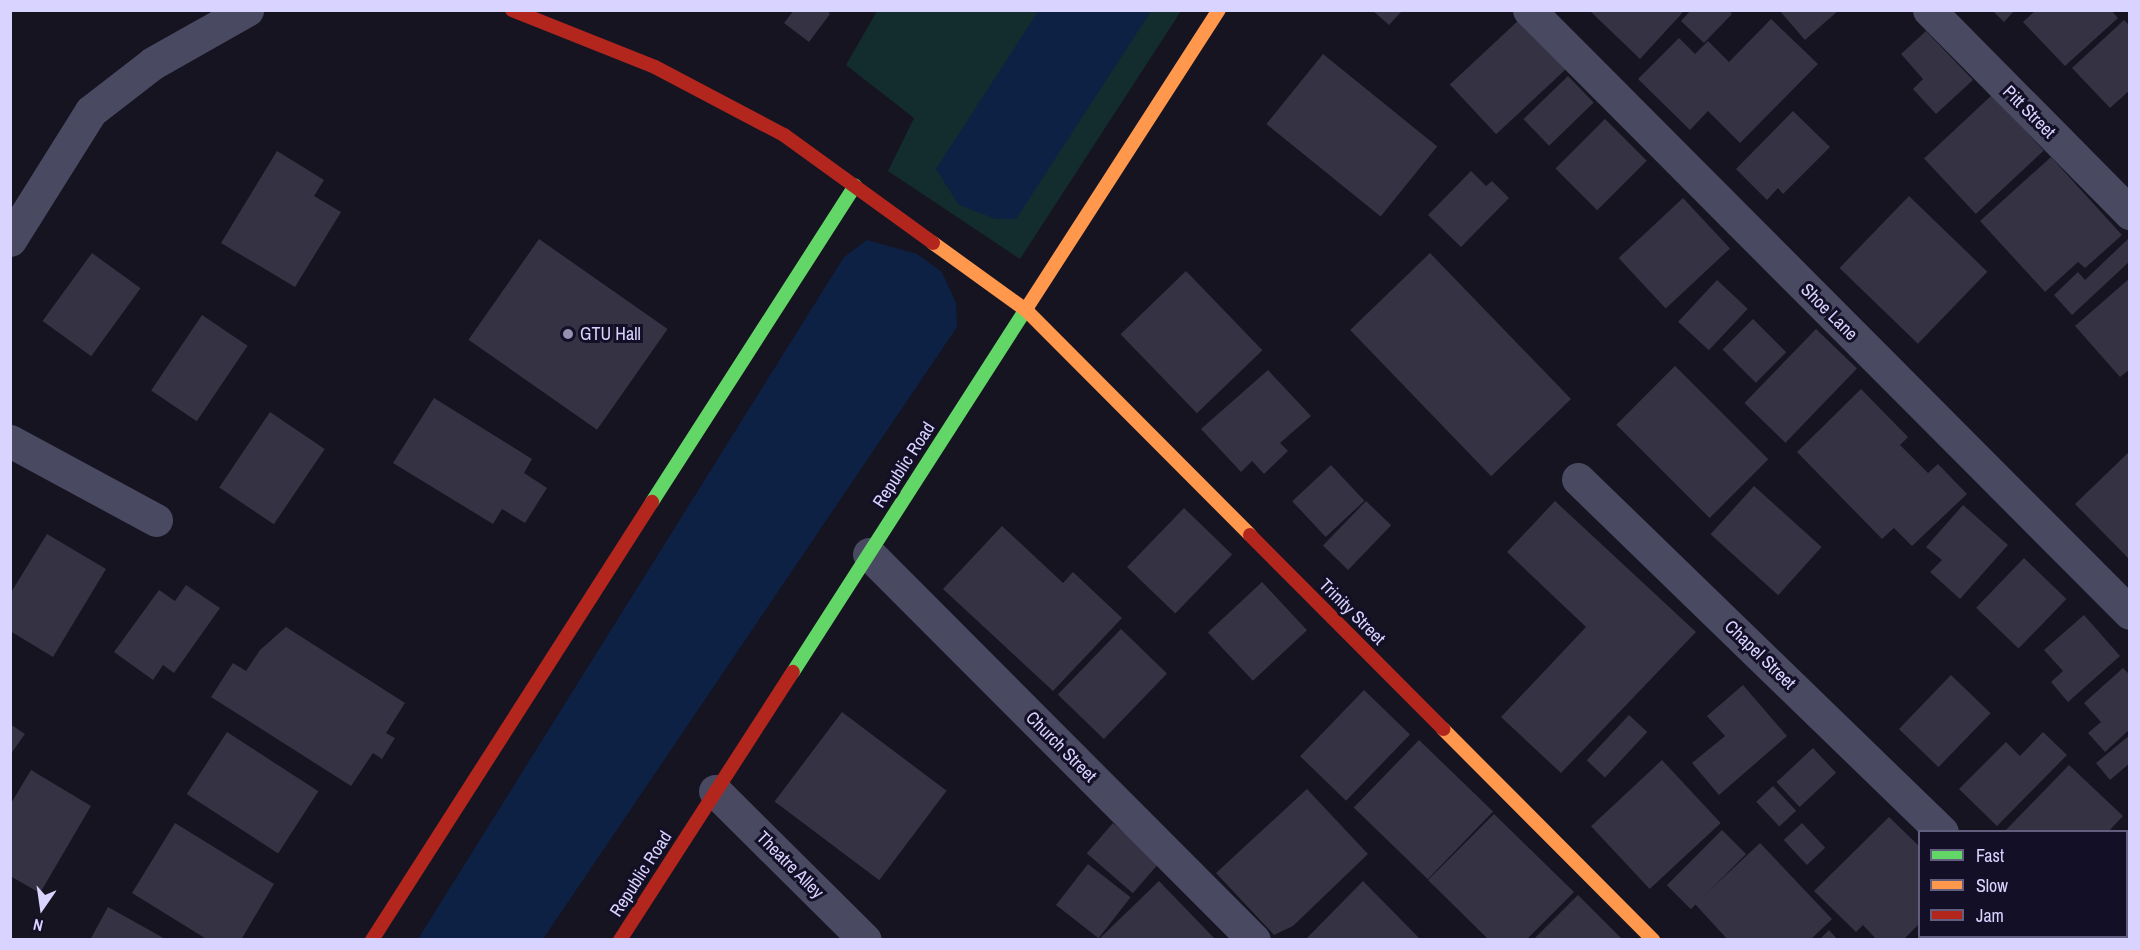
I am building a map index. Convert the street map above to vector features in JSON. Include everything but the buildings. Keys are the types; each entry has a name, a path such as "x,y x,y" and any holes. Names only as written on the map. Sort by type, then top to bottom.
{"street":[{"path":"10,240 91,111 153,63 247,10"},
{"name":"Trinity Street","path":"512,10 655,67 783,135 1026,310 1653,939"},
{"name":"Republic Road","path":"620,939 1219,10"},
{"name":"Shoe Lane","path":"1529,10 2130,613"},
{"name":"Pitt Street","path":"1929,10 2130,213"},
{"path":"372,939 855,186"},
{"path":"10,441 156,520"},
{"name":"Chapel Street","path":"1578,479 1941,830"},
{"name":"Church Street","path":"868,554 1254,939"},
{"name":"Theatre Alley","path":"715,791 865,939"}],"green space":[{"path":"877,11 1181,11 1020,259 888,171 914,118 846,65"}],"water":[{"path":"1039,10 1151,11 1016,219 996,219 959,205 936,169"},
{"path":"867,240 917,254 942,272 956,303 957,327 543,939 418,939 844,257"}],"traffic: fast":[{"path":"652,502 855,186"},
{"path":"793,672 1028,306"}],"traffic: slow":[{"path":"1028,306 1219,10"},
{"path":"933,243 1026,310 1250,535"},
{"path":"1443,729 1653,940"}],"traffic: jam":[{"path":"512,10 655,67 784,135 933,243"},
{"path":"372,940 652,502"},
{"path":"1250,535 1443,729"},
{"path":"620,940 793,672"}],"place":[{"name":"GTU Hall","path":"568,334"}]}
